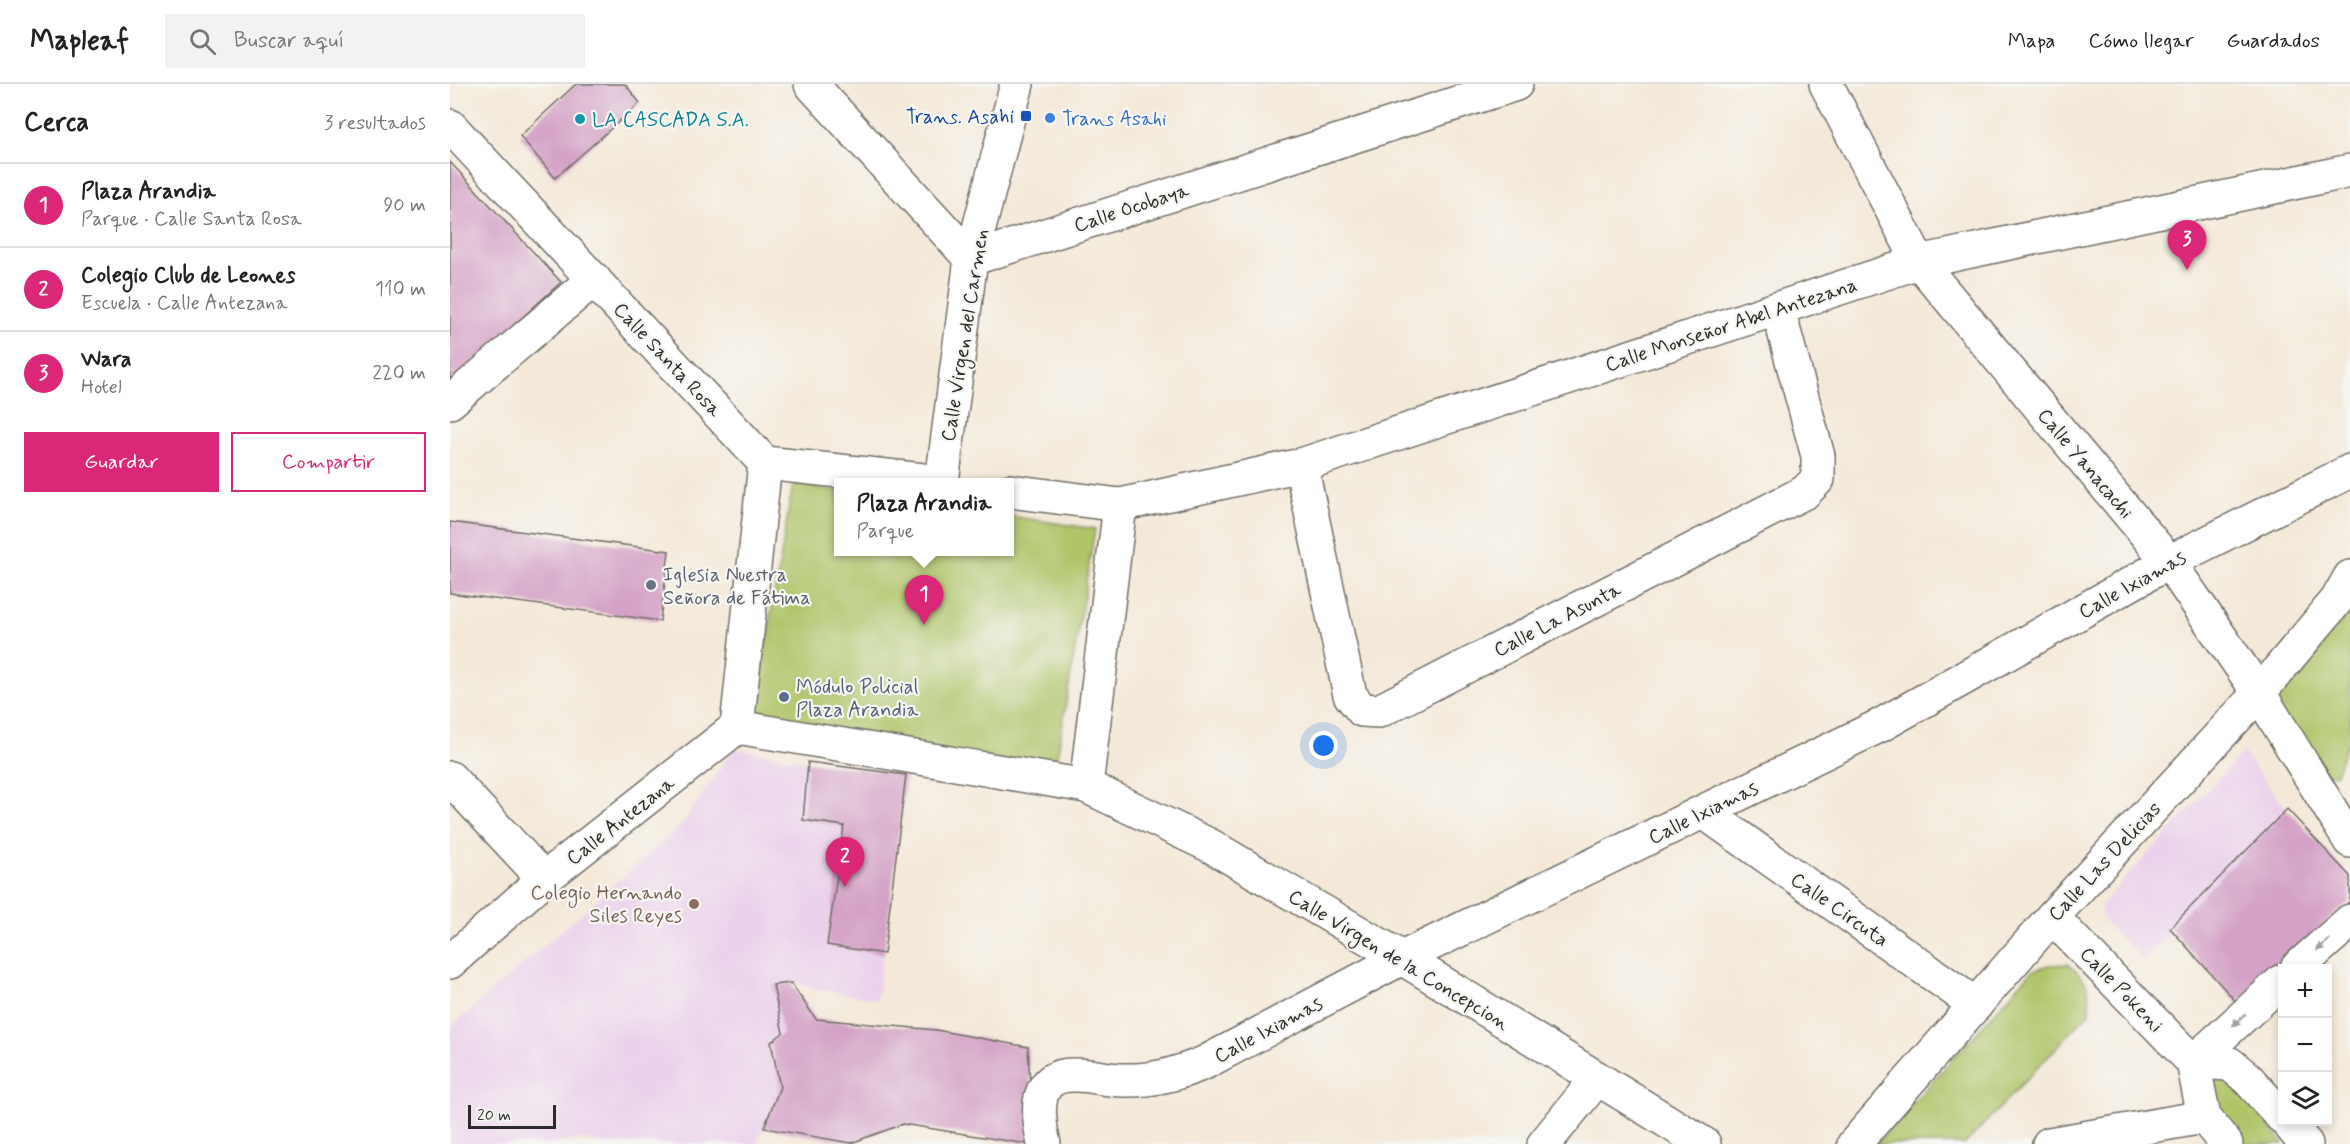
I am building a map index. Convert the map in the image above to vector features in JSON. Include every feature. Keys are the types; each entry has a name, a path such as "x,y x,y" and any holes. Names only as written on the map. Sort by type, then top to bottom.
{"street":[{"path":"811,84 971,259"},
{"name":"Calle Virgen del Carmen","path":"943,478 971,259 1017,84"},
{"name":"Calle Ocobaya","path":"971,259 1516,84"},
{"name":"Calle Yanacachi","path":"1826,84 1919,262 2169,562 2347,825"},
{"name":"Calle Santa Rosa","path":"450,126 765,463"},
{"name":"Calle Monseñor Abel Antezana","path":"1014,492 1120,505 1301,465 1919,262 2350,171"},
{"path":"450,402 594,279"},
{"name":"Calle La Asunta","path":"1301,465 1350,695 1362,710 1379,711 1805,492 1818,478 1818,456 1778,309"},
{"path":"737,727 765,463 905,478"},
{"name":"Calle Ixiamas","path":"1044,1144 1038,1108 1041,1093 1049,1083 1060,1077 1075,1074 1120,1080 1154,1079 1178,1074 1402,958 1881,726 2169,562 2350,471"},
{"path":"1086,786 1120,505"},
{"name":"Calle Las Delicias","path":"1854,1144 2052,918 2259,693 2337,600 2350,577"},
{"name":"Calle Virgen de la Concepcion","path":"737,727 1086,786 1211,846 1402,958 1596,1080 1704,1144"},
{"name":"Calle Antezana","path":"450,962 544,879 737,727"},
{"path":"450,777 544,879"},
{"name":"Calle Circuta","path":"1704,813 1976,1005"},
{"name":"Calle Pokeni","path":"2052,918 2193,1062"},
{"path":"2303,964 2350,921"},
{"path":"2193,1062 2278,986"},
{"path":"2193,1062 2230,1064 2248,1079 2278,1111"},
{"path":"2193,1062 2204,1117 2226,1144"},
{"path":"1544,1144 1596,1080"},
{"path":"2049,1144 2204,1117"},
{"path":"2290,1126 2306,1144"}],"shaded area":[{"name":"Colegio Hernando Siles Reyes","path":"734,748 808,762 906,775 877,1000 791,983 773,985 783,1033 780,1087 757,1144 607,1144 579,1139 551,1144 450,1144 450,1028 681,826"},
{"path":"2243,752 2287,809 2143,960 2101,918 2102,904"}],"green space":[{"path":"793,484 834,490 834,556 1014,556 1014,517 1095,529 1055,770 753,720"},
{"path":"2350,612 2350,735 2336,774 2321,774 2277,705 2280,690"},
{"path":"2068,964 2087,985 2089,1013 1965,1144 1876,1144 2032,971 2048,965"},
{"path":"2214,1074 2226,1076 2284,1144 2242,1144 2204,1095"}],"building":[{"name":"LA CASCADA S.A.","path":"576,84 625,84 640,103 555,178 520,136"},
{"path":"450,162 561,282 450,384"},
{"path":"450,522 669,551 660,621 450,593"},
{"path":"808,762 906,775 884,954 827,945 844,826 803,820"},
{"path":"2287,809 2350,876 2350,901 2237,1003 2170,928"},
{"path":"791,983 816,1019 936,1030 1028,1047 1031,1103 1026,1144 903,1124 851,1143 764,1128 780,1087 771,1042 783,1033 773,985"}],"place":[{"name":"Trans. Asahi","path":"1026,116"},
{"name":"Trans Asahi","path":"1050,118"},
{"name":"LA CASCADA S.A.","path":"580,119"},
{"name":"Wara","path":"2187,270"},
{"name":"Iglesia Nuestra Señora de Fátima","path":"651,585"},
{"name":"Plaza Arandia","path":"924,625"},
{"name":"Módulo Policial Plaza Arandia","path":"784,697"},
{"name":"Colegio Club de Leones","path":"845,887"},
{"name":"Colegio Hernando Siles Reyes","path":"694,904"}]}
